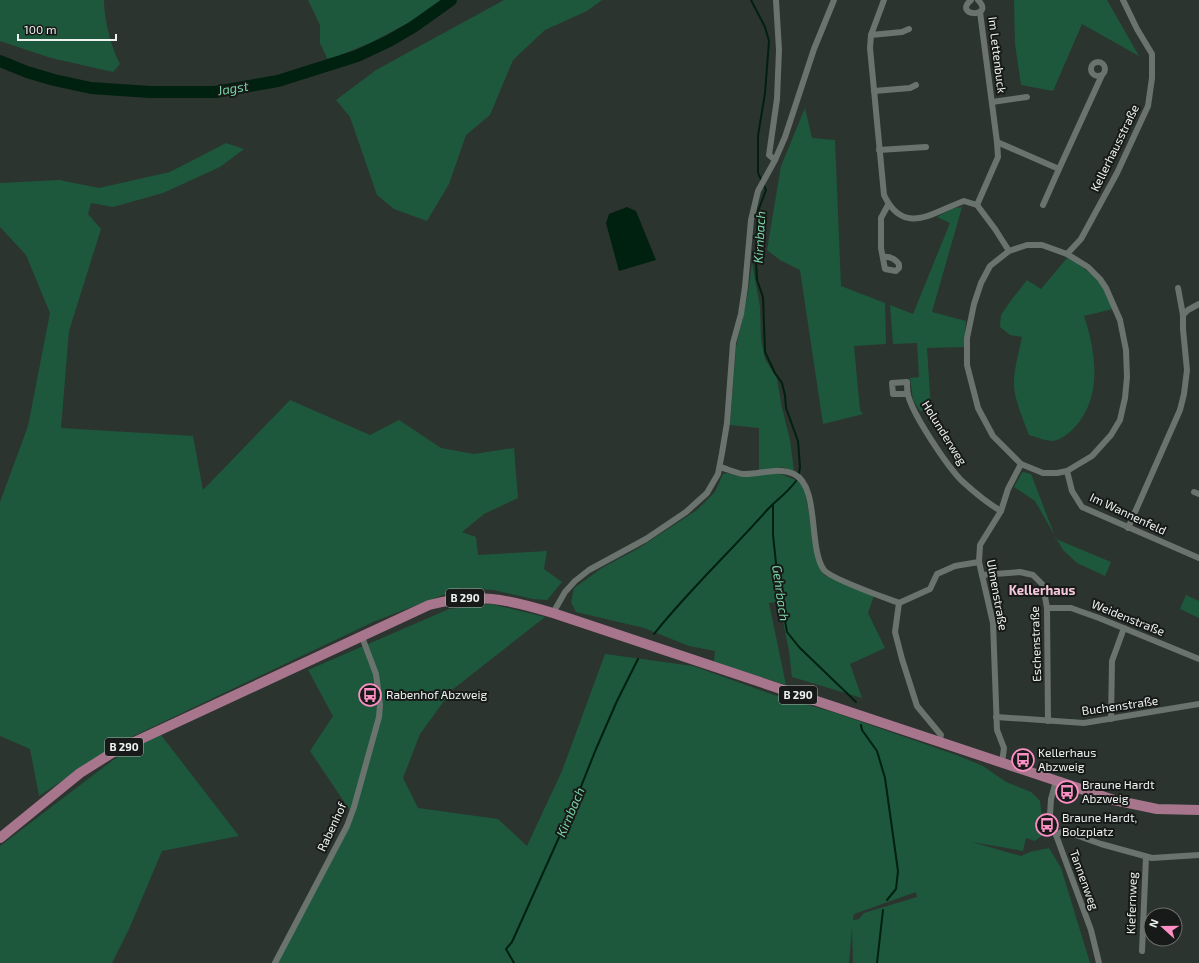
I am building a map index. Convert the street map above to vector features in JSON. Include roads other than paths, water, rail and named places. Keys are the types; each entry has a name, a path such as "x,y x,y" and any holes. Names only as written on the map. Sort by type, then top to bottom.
{"main road":[{"name":"B 290","path":"0,838 80,773 115,751 429,605 462,598 478,597 507,600 554,613 1114,800 1135,805 1179,810 1199,810"}],"street":[{"path":"775,160 769,155 777,99 779,50 776,0"},
{"path":"554,613 564,592 589,570 666,526 699,502 713,485 720,467 726,423 733,343 741,314 751,220 758,191 775,160 785,137 814,49 834,0"},
{"path":"884,0 871,34 870,48 884,195 888,205 900,214 912,219 926,217 964,201 977,205 1009,251"},
{"name":"Im Lettenbuck","path":"971,0 967,6 969,12 976,14 980,12"},
{"name":"Im Lettenbuck","path":"977,205 998,157 980,12 982,4 978,0"},
{"name":"Kellerhausstraße","path":"1067,254 1081,239 1117,173 1148,106 1152,78 1152,54 1137,30 1123,0"},
{"path":"871,34 902,32 909,30"},
{"path":"1043,205 1102,74"},
{"path":"874,91 910,88 916,85"},
{"name":"Im Lettenbuck","path":"992,102 1027,97"},
{"path":"997,142 1059,169"},
{"path":"880,150 926,148"},
{"path":"883,257 881,248 881,218 888,205"},
{"path":"1027,245 1042,245 1067,254 1088,267 1100,279 1106,288 1120,320 1126,350 1127,377 1125,398 1120,420 1111,435 1092,456 1067,471 1043,473 1021,464 993,436 978,408 967,365 967,338 974,304 981,283 990,266 1009,251 1027,245"},
{"path":"1128,528 1180,410 1184,394 1187,370 1183,329 1184,315 1178,288"},
{"path":"1184,315 1188,310 1199,304"},
{"name":"Holunderweg","path":"908,394 920,421 949,466 962,481 1001,511"},
{"name":"Ulmenstraße","path":"1002,763 1004,748 997,730 996,717 993,623 979,562 980,545 1001,511 1008,489 1021,464"},
{"path":"720,467 744,474 779,470 795,474 805,484 810,500 819,557 825,571 840,580 899,603 930,589 937,574 955,566 979,562"},
{"name":"Im Wannenfeld","path":"1067,471 1072,491 1082,507 1199,558"},
{"name":"Eschenstraße","path":"982,575 1020,572 1033,575 1043,585 1047,608 1048,721"},
{"path":"899,603 895,632 902,659 917,706 941,735 939,742"},
{"name":"Weidenstraße","path":"1047,608 1071,608 1199,659"},
{"path":"1111,719 1112,661 1124,628"},
{"name":"Rabenhof","path":"275,963 346,826 354,807 379,717 380,705 376,674 362,637"},
{"name":"Buchenstraße","path":"996,717 1084,723 1199,704"},
{"name":"Tannenweg","path":"1056,781 1052,791 1050,815 1091,930 1099,963"},
{"path":"1056,835 1063,832 1070,833 1101,844 1152,858 1199,855"},
{"name":"Kiefernweg","path":"1142,950 1146,857"}],"waterway":[{"name":"Jagst","path":"0,61 27,72 54,80 91,88 150,92 215,92 278,81 357,56 389,41 413,27 451,0"},
{"name":"Kirnbach","path":"751,0 765,27 769,41 765,93 758,136 758,173 766,190 758,211 756,261 757,280 763,297 765,352 775,373 782,383 786,408 798,441 799,473"},
{"name":"Kirnbach","path":"654,634 696,586 796,481"},
{"name":"Gehrbach","path":"773,504 773,535 778,582 787,632 799,647 856,702"},
{"name":"Kirnbach","path":"514,963 506,949 512,942 574,804 617,701 638,659"},
{"name":"Gehrbach","path":"861,725 862,730 877,751 885,778 898,871 896,889 887,900"},
{"name":"Gehrbach","path":"877,963 883,910"}],"place":[{"name":"Rabenhof Abzweig","path":"370,695"},
{"name":"Kellerhaus Abzweig","path":"1023,760"},
{"name":"Braune Hardt Abzweig","path":"1067,792"},
{"name":"Braune Hardt, Bolzplatz","path":"1047,825"}],"district":[{"name":"Kellerhaus","path":"1042,590"}]}
